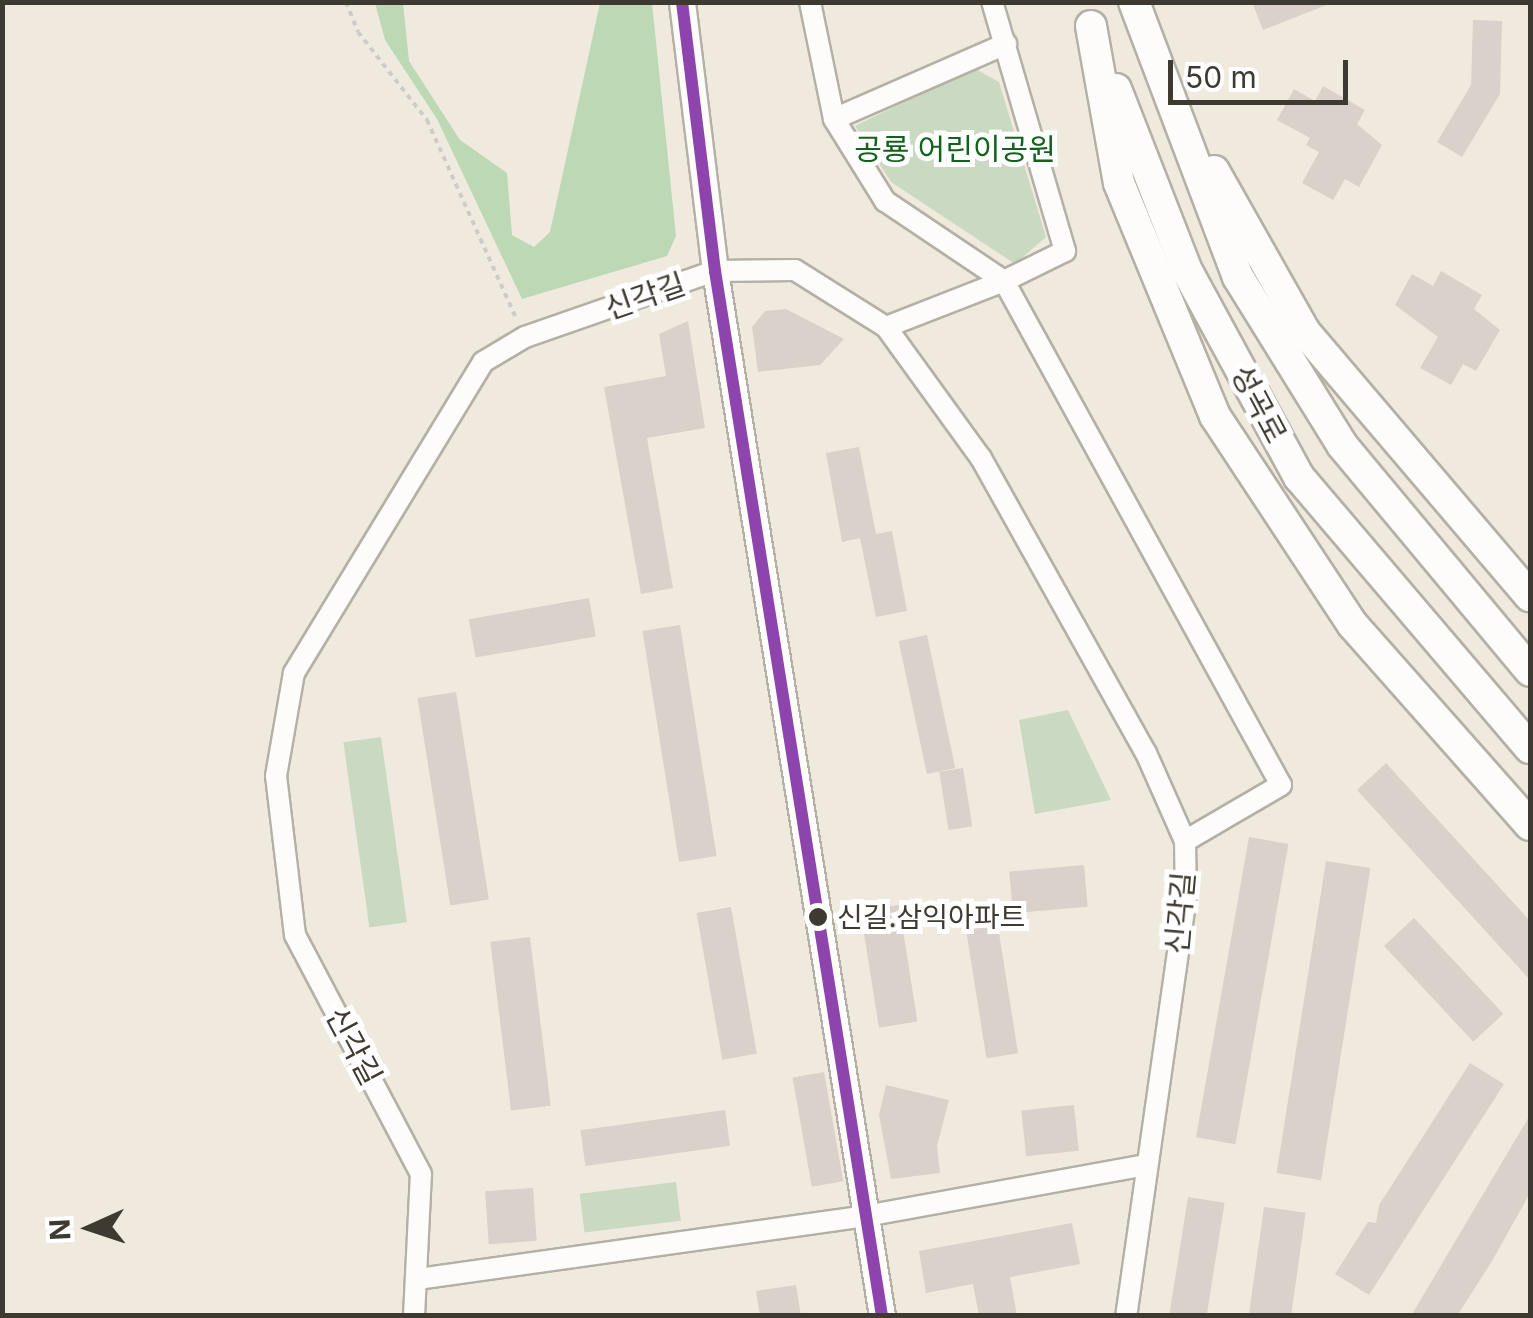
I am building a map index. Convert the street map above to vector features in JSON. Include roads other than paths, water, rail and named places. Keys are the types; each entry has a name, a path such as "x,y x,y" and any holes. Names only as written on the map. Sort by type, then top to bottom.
{"main road":[{"name":"성곡로","path":"1134,2 1238,277 1342,445 1530,672"},
{"name":"성곡로","path":"1087,14 1186,269 1298,477 1530,748"},
{"path":"1087,14 1119,183 1215,416 1352,625 1530,825"},
{"path":"1161,78 1305,332 1530,596"}],"street":[{"path":"682,2 715,271 882,1316"},
{"path":"810,2 834,119 885,201 1004,281 1281,786 1185,841"},
{"path":"886,327 1004,281 1065,251 992,2"},
{"path":"834,119 1006,44"},
{"name":"신각길","path":"414,1316 421,1174 295,934 276,776 294,673 482,362 526,337 715,271 795,270 886,327 981,458 1146,754 1185,841 1186,896 1126,1316"},
{"path":"418,1279 865,1216 1146,1165"}],"place":[{"name":"신길.삼익아파트","path":"818,917"}],"park label":[{"name":"공룡 어린이공원","path":"955,149"}]}
